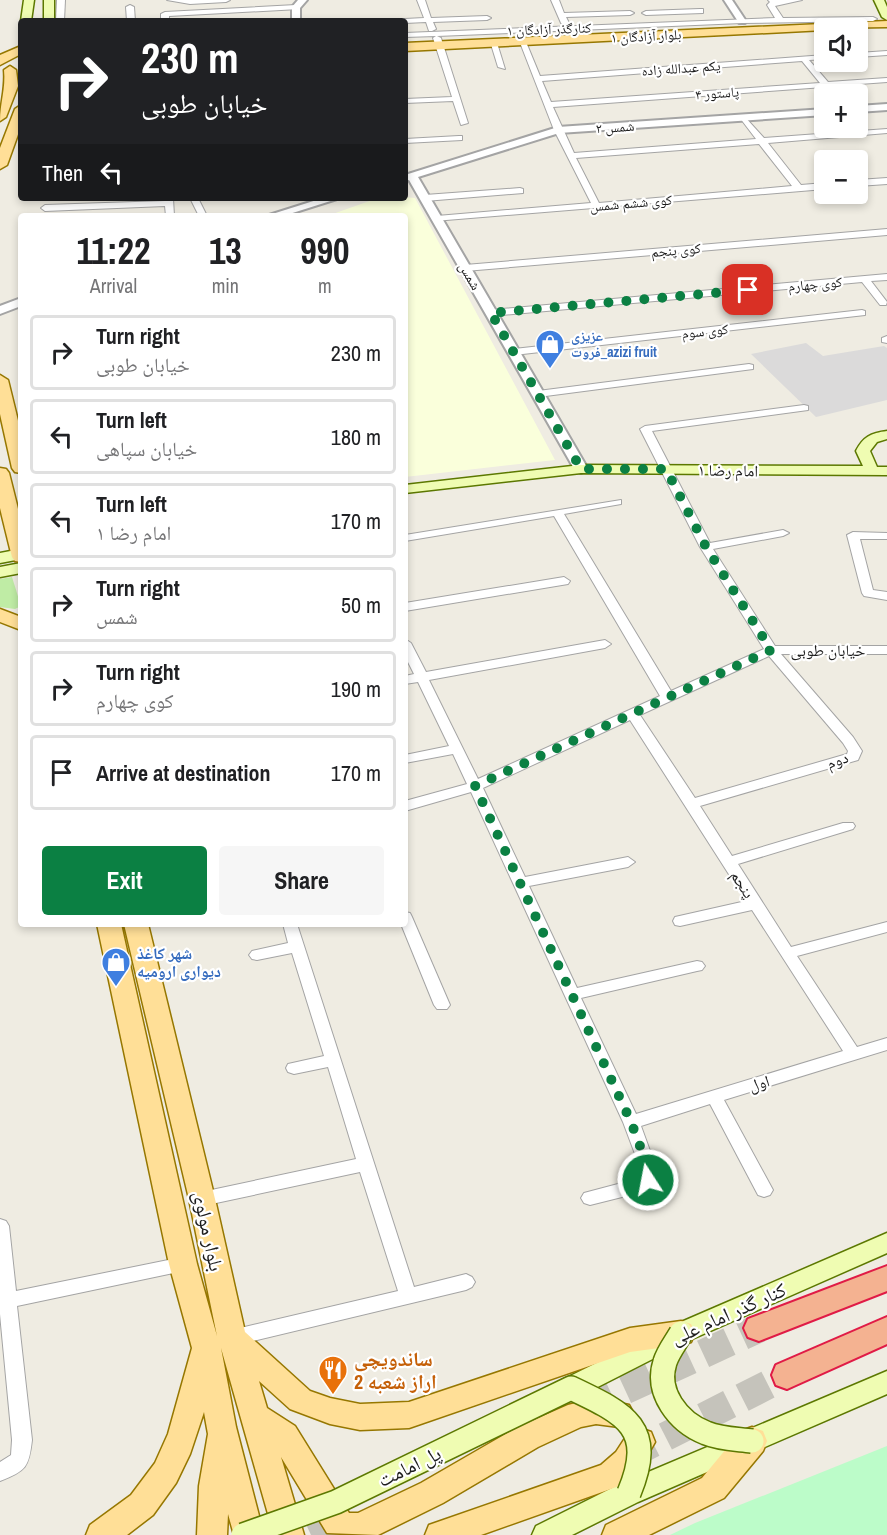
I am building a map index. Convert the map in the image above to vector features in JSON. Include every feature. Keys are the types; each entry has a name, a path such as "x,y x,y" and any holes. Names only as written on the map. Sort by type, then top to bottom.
{"highway":[{"path":"759,1328 887,1278"},
{"path":"787,1375 887,1330"}],"main road":[{"path":"26,18 29,0"},
{"path":"48,18 50,0"},
{"path":"879,0 887,18"},
{"name":"بلوار آزادگان ۱","path":"408,40 887,18"},
{"name":"بلوار آزادگان ۱","path":"408,46 437,39 493,43 887,24"},
{"path":"0,117 15,92 4,65 18,53"},
{"path":"0,165 18,122"},
{"path":"0,380 18,455"},
{"name":"امام رضا ۱","path":"879,471 863,451 867,442 876,436 887,435"},
{"name":"امام رضا ۱","path":"408,489 581,469 879,471"},
{"path":"1,483 18,544"},
{"path":"0,558 18,555"},
{"path":"0,572 18,569"},
{"path":"0,615 18,623"},
{"name":"بلوار مولوی","path":"110,927 183,1264 254,1416 289,1535"},
{"name":"بلوار مولوی","path":"137,927 202,1199 219,1342 221,1427 249,1535"},
{"name":"کنار گذر امام علی","path":"571,1388 681,1333 887,1243"},
{"path":"101,1535 143,1504 169,1466 219,1342 300,1400 330,1411 360,1418 410,1415 630,1340 681,1333"},
{"path":"681,1333 665,1363 662,1388 667,1400 681,1416 705,1432 752,1441"},
{"path":"545,1535 629,1493 887,1382"},
{"path":"571,1388 622,1414 633,1425 640,1442 640,1464 629,1493"},
{"name":"پل امامت","path":"243,1535 336,1502 571,1388"},
{"path":"254,1416 285,1436 338,1523 348,1528 360,1528 432,1493 528,1437 578,1414 596,1411 622,1414"},
{"path":"212,1535 214,1486 221,1427"},
{"path":"617,1535 713,1488 752,1441"},
{"path":"440,1535 611,1475 627,1462 640,1442"}],"street":[{"path":"60,0 60,18"},
{"path":"171,0 190,2 226,0"},
{"path":"245,0 248,10"},
{"path":"422,0 464,123"},
{"path":"555,0 569,31"},
{"path":"691,0 700,11"},
{"path":"728,0 742,21"},
{"path":"780,20 771,5 773,1 798,0"},
{"path":"165,18 165,14 248,10 300,3 297,18"},
{"path":"130,7 131,18"},
{"path":"646,12 700,11"},
{"path":"697,22 700,11"},
{"path":"562,15 630,13"},
{"path":"408,21 487,18"},
{"name":"کنارگذر آزادگان ۱","path":"569,31 697,22 873,19"},
{"path":"408,35 437,39"},
{"path":"522,42 558,130 596,205"},
{"path":"493,43 502,66"},
{"path":"868,54 887,53"},
{"name":"یکم عبدالله زاده","path":"537,78 814,58"},
{"path":"804,59 825,84"},
{"name":"پاستور ۴","path":"838,84 887,80"},
{"name":"پاستور ۴","path":"548,105 814,86"},
{"path":"408,101 456,99"},
{"path":"868,108 887,107"},
{"name":"شمس ۲","path":"408,177 558,130 814,113"},
{"path":"744,118 798,188"},
{"path":"572,156 887,131"},
{"path":"408,141 459,138"},
{"name":"شمس","path":"408,177 425,198 581,469"},
{"path":"868,182 887,181"},
{"name":"کوی ششم شمس","path":"437,219 814,187"},
{"path":"425,198 520,191"},
{"path":"45,208 88,206 123,201 170,201"},
{"path":"282,213 324,201"},
{"path":"87,213 88,206"},
{"name":"کوی پنجم","path":"465,268 887,232"},
{"name":"کوی چهارم","path":"491,313 887,277"},
{"path":"864,279 883,303"},
{"path":"0,310 18,303"},
{"name":"کوی سوم","path":"514,352 862,313"},
{"path":"538,394 749,367"},
{"path":"771,650 706,547 645,429 804,408"},
{"path":"408,537 617,502"},
{"path":"557,512 667,696"},
{"path":"706,547 783,533"},
{"path":"887,536 853,535 868,593 887,596"},
{"path":"408,607 564,581"},
{"path":"408,679 605,644"},
{"path":"408,649 475,786 631,1122 649,1170 648,1180 638,1186 590,1198"},
{"name":"خیابان طوبی","path":"408,805 475,786 771,650 887,650"},
{"name":"دوم","path":"691,804 853,757 855,751 848,740 771,650"},
{"name":"پنجم","path":"633,714 853,1054"},
{"path":"408,758 457,749"},
{"path":"729,862 848,826"},
{"path":"520,883 628,862"},
{"path":"680,921 756,904"},
{"path":"408,924 442,1005"},
{"path":"291,927 408,1295"},
{"path":"788,953 887,927"},
{"path":"257,956 297,946"},
{"path":"572,995 697,966"},
{"name":"اول","path":"631,1122 887,1044"},
{"path":"294,1068 333,1060"},
{"path":"714,1096 764,1190"},
{"path":"202,1199 366,1164"},
{"path":"0,1226 3,1301 22,1440 20,1460 0,1472"},
{"path":"3,1301 183,1264"},
{"path":"219,1342 466,1282"}],"shaded area":[{"path":"408,197 415,198 555,460 408,477 408,213 336,213 370,201 408,201"},
{"path":"806,343 823,356 884,346 887,348 887,400 816,417 751,354"}],"green space":[{"path":"12,577 18,596 18,608 0,607 0,579"},
{"path":"887,1446 887,1535 670,1535 695,1523"}],"tunnel":[{"path":"586,1408 759,1328"},
{"path":"627,1456 787,1375"},
{"path":"311,1535 352,1516"}],"place":[{"name":"عزیزی فروت_azizi fruit","path":"550,370"},
{"name":"شهر کاغذ دیواری ارومیه","path":"116,988"},
{"name":"ساندویچی اراز شعبه 2","path":"333,1396"}],"route":[{"path":"648,1180 649,1170 631,1122 475,786 771,650 706,547 666,469 581,469 491,313 748,290"}]}
